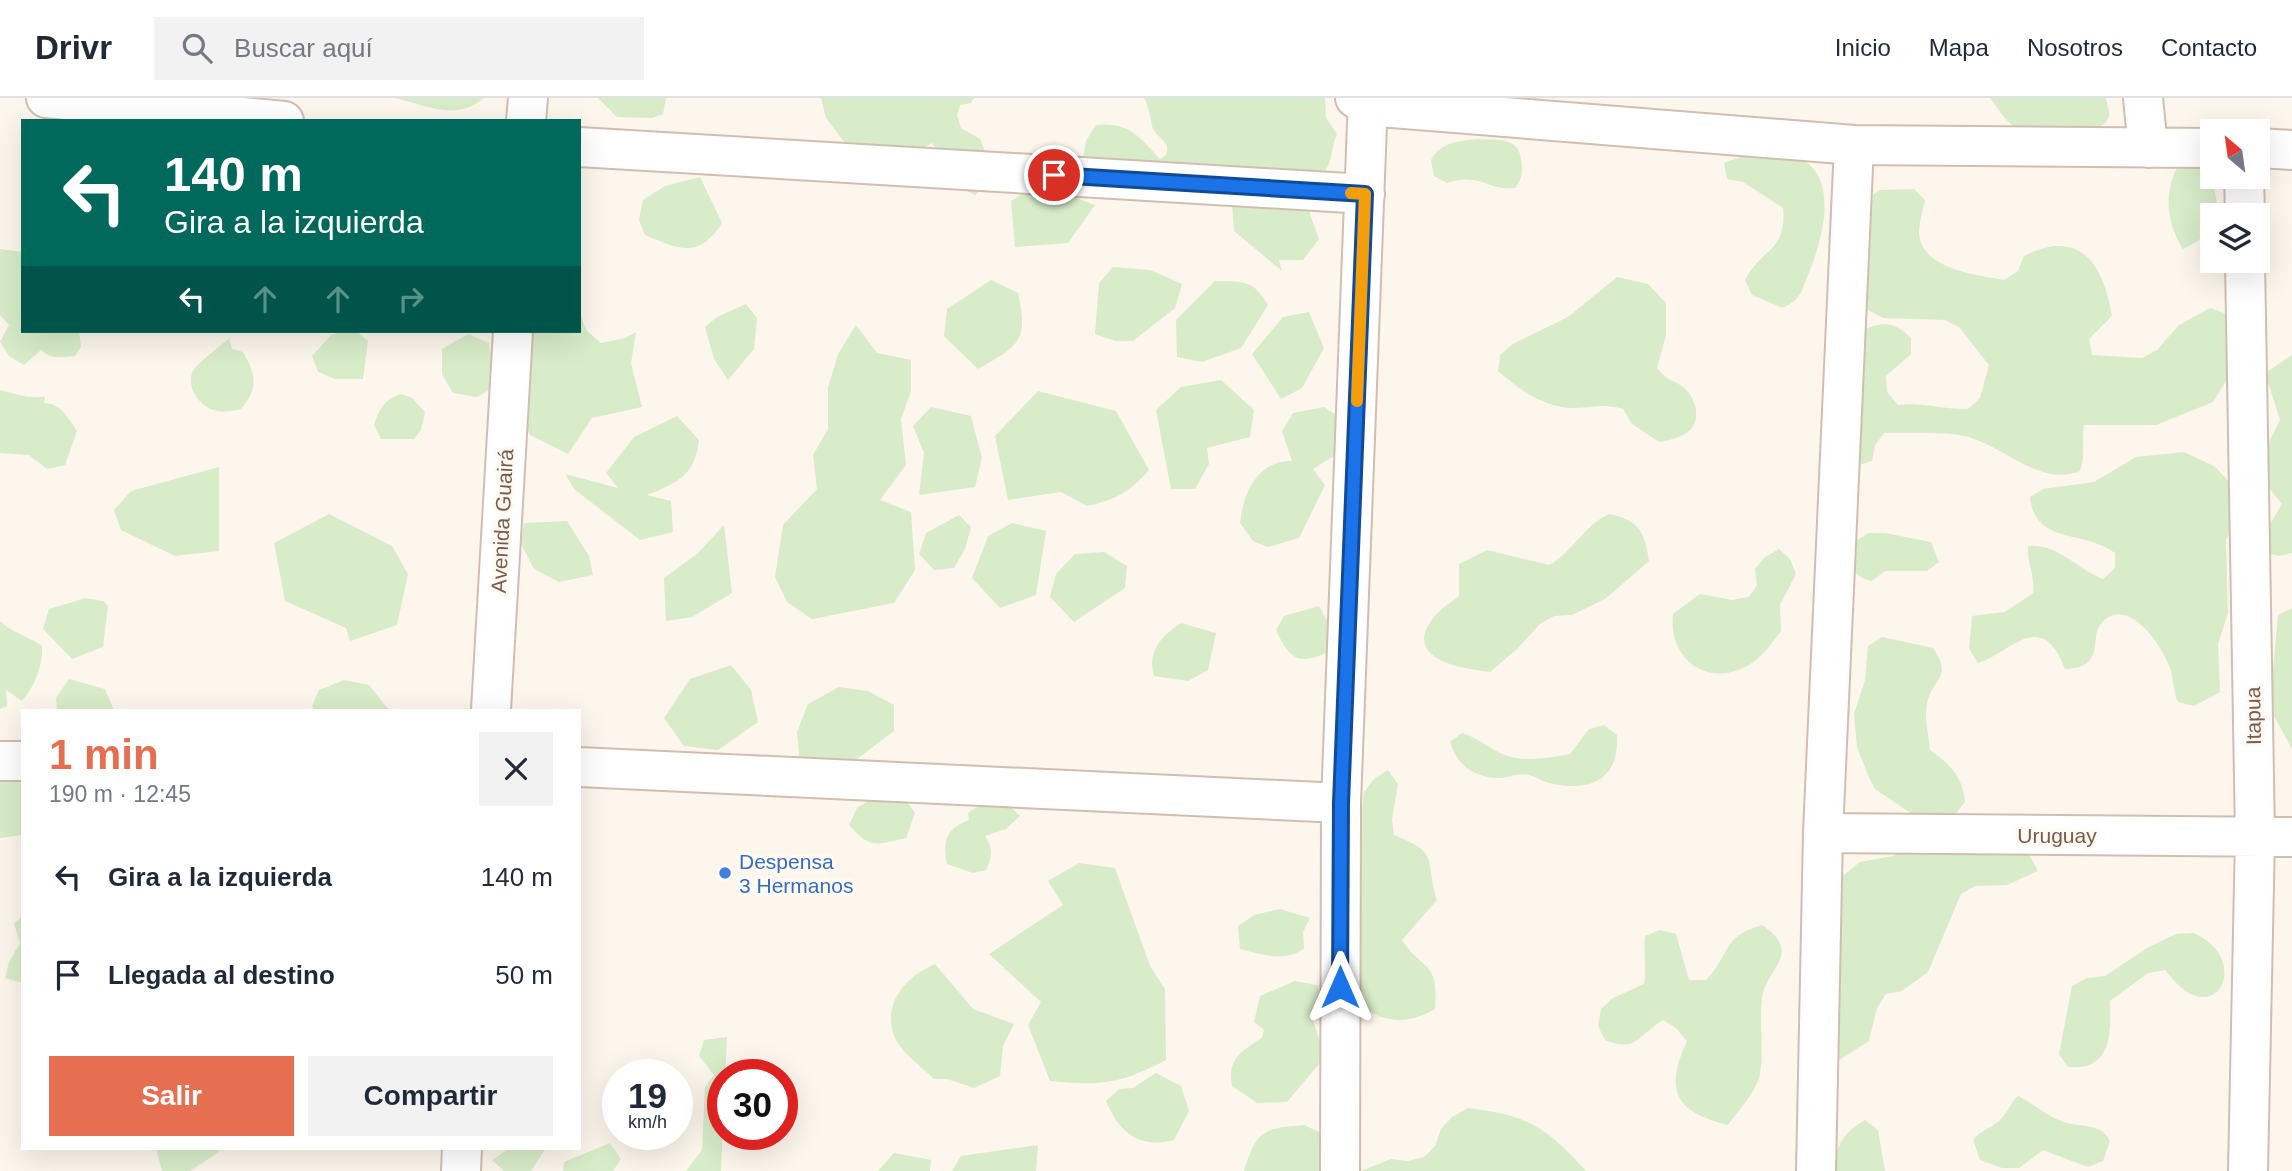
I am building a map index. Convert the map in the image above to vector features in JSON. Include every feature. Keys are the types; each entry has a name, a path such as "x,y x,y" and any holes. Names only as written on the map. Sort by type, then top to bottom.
{"street":[{"path":"46,98 263,119"},
{"path":"526,119 528,98"},
{"path":"2143,98 2148,148"},
{"path":"1340,1171 1341,803 1365,194 1363,101 1854,145 2200,148"},
{"path":"1816,1171 1823,833 1854,145"},
{"path":"581,147 1365,194"},
{"path":"2270,149 2292,150"},
{"name":"Itapua","path":"2246,273 2274,837 2248,1171"},
{"name":"Avenida Guairá","path":"491,709 513,333"},
{"path":"0,761 21,761"},
{"path":"581,767 1341,803"},
{"name":"Uruguay","path":"1823,833 2274,837"},
{"path":"461,1171 462,1150"}],"green space":[{"path":"395,98 484,98 462,109 440,110"},
{"path":"598,98 666,98 663,114 652,118 617,117"},
{"path":"821,98 974,98 971,103 960,105 957,115 961,128 980,139 986,154 983,188 975,195 964,189 932,143 905,158 851,151 826,118"},
{"path":"1144,98 1325,98 1326,118 1337,134 1328,165 1322,175 1160,171 1158,162 1150,172 1083,158 1086,141 1096,125 1107,124 1132,132 1160,159 1166,155 1167,146 1152,126"},
{"path":"1990,98 2106,98 2109,117 2102,125 2079,133 2035,133 2011,124"},
{"path":"1503,140 1518,150 1522,173 1515,188 1468,180 1447,183 1434,176 1431,160 1440,149 1457,142"},
{"path":"1755,152 1786,154 1803,160 1814,170 1821,183 1824,198 1822,231 1813,262 1800,294 1783,308 1752,295 1745,280 1777,241 1783,222 1783,208 1743,182 1727,179 1724,163"},
{"path":"2182,159 2200,161 2200,189 2215,189 2218,203 2200,203 2200,238 2183,249 2173,227 2169,204 2169,193"},
{"path":"700,177 722,223 714,234 697,247 688,248 669,245 645,235 639,220 643,200 665,186"},
{"path":"1037,184 1095,205 1068,243 1015,247 1011,201"},
{"path":"1914,189 1925,200 1919,229 1922,245 1929,255 1952,268 2004,280 2018,271 2024,256 2043,248 2060,246 2074,249 2086,256 2102,280 2112,316 2089,339 2092,355 2142,358 2157,350 2179,325 2210,308 2227,314 2232,358 2229,376 2213,402 2156,425 2084,425 2080,471 2064,475 2034,469 1975,439 1942,433 1884,433 1875,445 1872,461 1856,466 1852,337 1882,324 1896,327 1911,338 1911,354 1886,376 1887,392 1898,405 1968,409 1980,398 1989,365 1959,327 1945,320 1883,318 1868,310 1858,282 1866,199 1880,190"},
{"path":"1305,200 1319,239 1303,260 1279,260 1282,271 1234,231 1232,203"},
{"path":"0,249 21,252 21,333 79,333 81,347 75,356 65,357 48,355 41,350 24,365 9,356 0,342 9,325 0,315"},
{"path":"1113,267 1150,270 1182,284 1175,308 1133,341 1115,341 1095,334 1099,283"},
{"path":"1617,277 1648,284 1666,303 1666,335 1657,368 1687,391 1694,401 1696,413 1694,425 1679,437 1659,442 1632,424 1623,409 1616,407 1573,408 1552,405 1523,391 1498,371 1500,355 1513,344 1568,317"},
{"path":"991,280 1018,293 1021,333 1011,348 978,369 944,336 947,309"},
{"path":"1215,281 1252,286 1268,305 1241,348 1202,362 1177,357 1176,320"},
{"path":"746,304 757,318 754,349 728,380 714,359 705,327 717,317"},
{"path":"1309,312 1324,348 1302,388 1281,399 1252,354 1283,317"},
{"path":"581,317 587,331 601,343 625,338 636,332 631,363 642,407 592,418 568,454 530,435 509,398 529,356 533,333 581,333"},
{"path":"856,325 877,353 911,360 911,391 901,419 906,465 880,500 911,512 915,570 894,603 812,619 787,602 775,577 783,525 817,489 813,455 828,429 828,388 838,354"},
{"path":"358,333 368,341 363,379 335,379 318,372 312,356 331,335"},
{"path":"468,334 489,343 496,386 477,397 453,393 442,374 442,349"},
{"path":"229,338 232,349 243,352 254,381 251,394 241,409 221,411 209,408 199,400 192,389 191,377 199,364"},
{"path":"2292,355 2292,553 2279,556 2263,552 2263,535 2282,504 2262,480 2265,450 2280,420 2265,373"},
{"path":"1221,380 1254,410 1250,437 1207,448 1209,464 1195,489 1171,489 1156,410 1181,387"},
{"path":"0,390 27,397 45,397 44,403 64,412 77,431 65,465 47,469 29,455 0,453"},
{"path":"1038,391 1116,411 1149,470 1121,494 1087,506 1061,492 1008,500 995,436"},
{"path":"401,394 412,398 425,412 421,430 414,439 381,439 374,425 378,415 386,402"},
{"path":"931,407 971,416 982,458 975,487 919,495 924,453 913,426"},
{"path":"1324,407 1347,422 1354,443 1313,469 1325,485 1299,538 1268,547 1253,541 1240,523 1254,480 1270,466 1292,461 1282,431 1293,413"},
{"path":"677,416 699,440 697,452 694,462 683,476 647,495 671,501 673,532 640,540 574,489 565,474 618,488 606,473 634,437"},
{"path":"2184,452 2214,466 2226,478 2234,492 2233,525 2226,540 2228,613 2218,644 2220,692 2194,706 2178,702 2171,671 2161,649 2143,626 2121,614 2110,616 2100,625 2092,657 2081,666 2065,669 2056,650 2046,640 2035,637 2013,644 1978,663 1969,649 1972,616 2005,612 2033,593 2028,546 2058,552 2103,579 2115,568 2115,553 2102,546 2062,534 2041,523 2034,512 2030,497 2043,489 2094,482 2136,457"},
{"path":"219,467 219,551 175,556 121,530 114,510 131,491"},
{"path":"329,514 392,546 408,574 397,625 350,641 346,628 285,601 274,543"},
{"path":"1609,514 1627,520 1639,529 1649,561 1605,599 1572,615 1554,616 1540,624 1517,649 1490,672 1451,664 1429,652 1424,643 1425,631 1436,614 1459,596 1459,564 1487,550 1549,565 1565,553 1592,525"},
{"path":"959,515 971,527 965,549 954,568 934,570 919,554 926,533"},
{"path":"567,521 589,556 593,575 559,582 534,569 521,544 524,523"},
{"path":"1012,523 1046,531 1036,595 1000,608 972,578 988,536"},
{"path":"724,525 732,593 692,617 666,621 664,578 698,553"},
{"path":"1869,533 1885,533 1931,542 1939,562 1927,571 1885,571 1872,581 1866,579 1856,572 1848,555 1855,541"},
{"path":"1779,549 1790,559 1796,574 1780,605 1781,631 1757,659 1732,672 1704,671 1693,665 1683,656 1677,644 1673,630 1673,614 1700,594 1732,600 1749,597 1757,585 1755,569 1765,557"},
{"path":"1104,552 1127,566 1125,588 1074,622 1050,597 1056,574 1075,554"},
{"path":"86,598 103,601 108,606 103,647 72,659 43,629 49,609"},
{"path":"1319,606 1335,634 1329,651 1310,659 1296,657 1286,648 1276,630 1284,616"},
{"path":"2292,608 2292,749 2274,716 2270,701 2278,615"},
{"path":"0,621 42,646 42,653 40,668 27,695 22,701 6,690 7,706 0,709"},
{"path":"1181,623 1216,633 1208,670 1188,681 1154,676 1152,659 1157,645"},
{"path":"1882,637 1933,648 1942,666 1940,678 1930,695 1926,709 1930,750 1954,772 1962,785 1965,802 1945,827 1930,826 1875,789 1857,747 1854,714 1865,680 1868,646"},
{"path":"731,665 751,690 758,722 718,750 684,746 664,718 690,679"},
{"path":"69,679 105,689 114,709 57,709 56,698"},
{"path":"344,680 369,685 388,709 314,709 312,706 319,690"},
{"path":"839,687 868,691 894,705 894,731 840,772 801,773 797,732 808,704"},
{"path":"1604,725 1617,735 1617,750 1613,763 1599,780 1577,786 1549,783 1525,774 1498,778 1481,775 1462,763 1450,742 1462,733 1508,756 1523,759 1546,758 1570,754 1589,729"},
{"path":"21,767 21,835 0,838 0,769"},
{"path":"1388,770 1398,784 1392,819 1394,835 1409,841 1425,853 1437,900 1402,940 1432,974 1436,993 1435,1009 1403,1020 1384,1018 1354,1002 1354,903 1361,890 1356,858 1364,792 1374,779"},
{"path":"894,784 915,813 906,838 880,843 868,842 849,825 857,808"},
{"path":"997,794 1020,816 1006,829 985,836 991,853 986,870 973,873 947,864 945,849 951,831 969,820 968,813"},
{"path":"1922,840 2018,849 2030,856 2038,871 2007,885 1975,886 1961,894 1928,972 1902,991 1886,994 1877,1008 1869,1041 1839,1060 1824,1054 1835,882 1860,862 1893,856"},
{"path":"1079,863 1115,868 1150,966 1165,989 1166,1060 1123,1079 1097,1083 1050,1081 1028,1025 1041,1002 989,954 1063,905 1048,881"},
{"path":"1280,909 1310,918 1303,932 1304,949 1280,956 1240,949 1238,926 1254,915"},
{"path":"21,918 21,982 5,978 9,962 20,943 14,923"},
{"path":"1762,925 1774,935 1782,952 1762,998 1760,1074 1751,1094 1728,1125 1696,1113 1679,1097 1676,1073 1687,1041 1676,1028 1663,1020 1637,1040 1624,1044 1605,1040 1598,1026 1601,1009 1613,998 1644,984 1645,936 1660,930 1676,934 1689,980 1706,980 1739,935"},
{"path":"2193,933 2211,944 2222,959 2224,973 2221,986 2212,995 2199,997 2183,989 2165,970 2148,973 2110,1001 2109,1037 2101,1057 2082,1067 2068,1067 2059,1054 2072,986 2087,978 2105,976 2147,948 2176,934"},
{"path":"935,964 973,1009 1014,1024 1003,1046 1000,1076 974,1088 947,1079 934,1079 896,1040 891,1015 898,994 914,976"},
{"path":"1295,981 1317,985 1324,1007 1313,1020 1325,1057 1287,1102 1257,1103 1232,1086 1234,1062 1242,1052 1262,1038 1264,1030 1254,1022 1260,996"},
{"path":"727,1037 726,1059 707,1059 707,1066 699,1056 704,1040"},
{"path":"1156,1073 1181,1086 1189,1111 1174,1140 1150,1142 1131,1136 1117,1121 1106,1101 1119,1089 1133,1088"},
{"path":"707,1084 707,1150 722,1150 721,1171 686,1171 702,1150"},
{"path":"2018,1096 2060,1121 2092,1127 2102,1132 2110,1141 2103,1161 2088,1167 2043,1150 2019,1168 2002,1168 1980,1160 1973,1140 2001,1119"},
{"path":"1468,1108 1521,1119 1535,1126 1559,1144 1586,1171 1361,1171 1391,1159 1408,1161 1424,1157 1435,1146 1441,1129 1452,1117"},
{"path":"1865,1120 1878,1130 1885,1171 1832,1171 1842,1141"},
{"path":"1304,1125 1323,1134 1341,1171 1244,1171 1253,1147 1263,1134 1279,1128"},
{"path":"1038,1145 1036,1171 952,1171 961,1156"},
{"path":"602,1146 602,1150 615,1150 621,1159 613,1171 563,1171 564,1162"},
{"path":"157,1150 218,1150 190,1171 162,1171"},
{"path":"507,1150 545,1150 531,1171 504,1171 492,1160"},
{"path":"894,1153 931,1160 930,1171 878,1171"}],"slow traffic":[{"path":"1351,193 1365,194 1357,401"}],"place":[{"name":"Despensa 3 Hermanos","path":"725,873"}],"route":[{"path":"1054,175 1365,194 1341,803 1340,987"}]}
